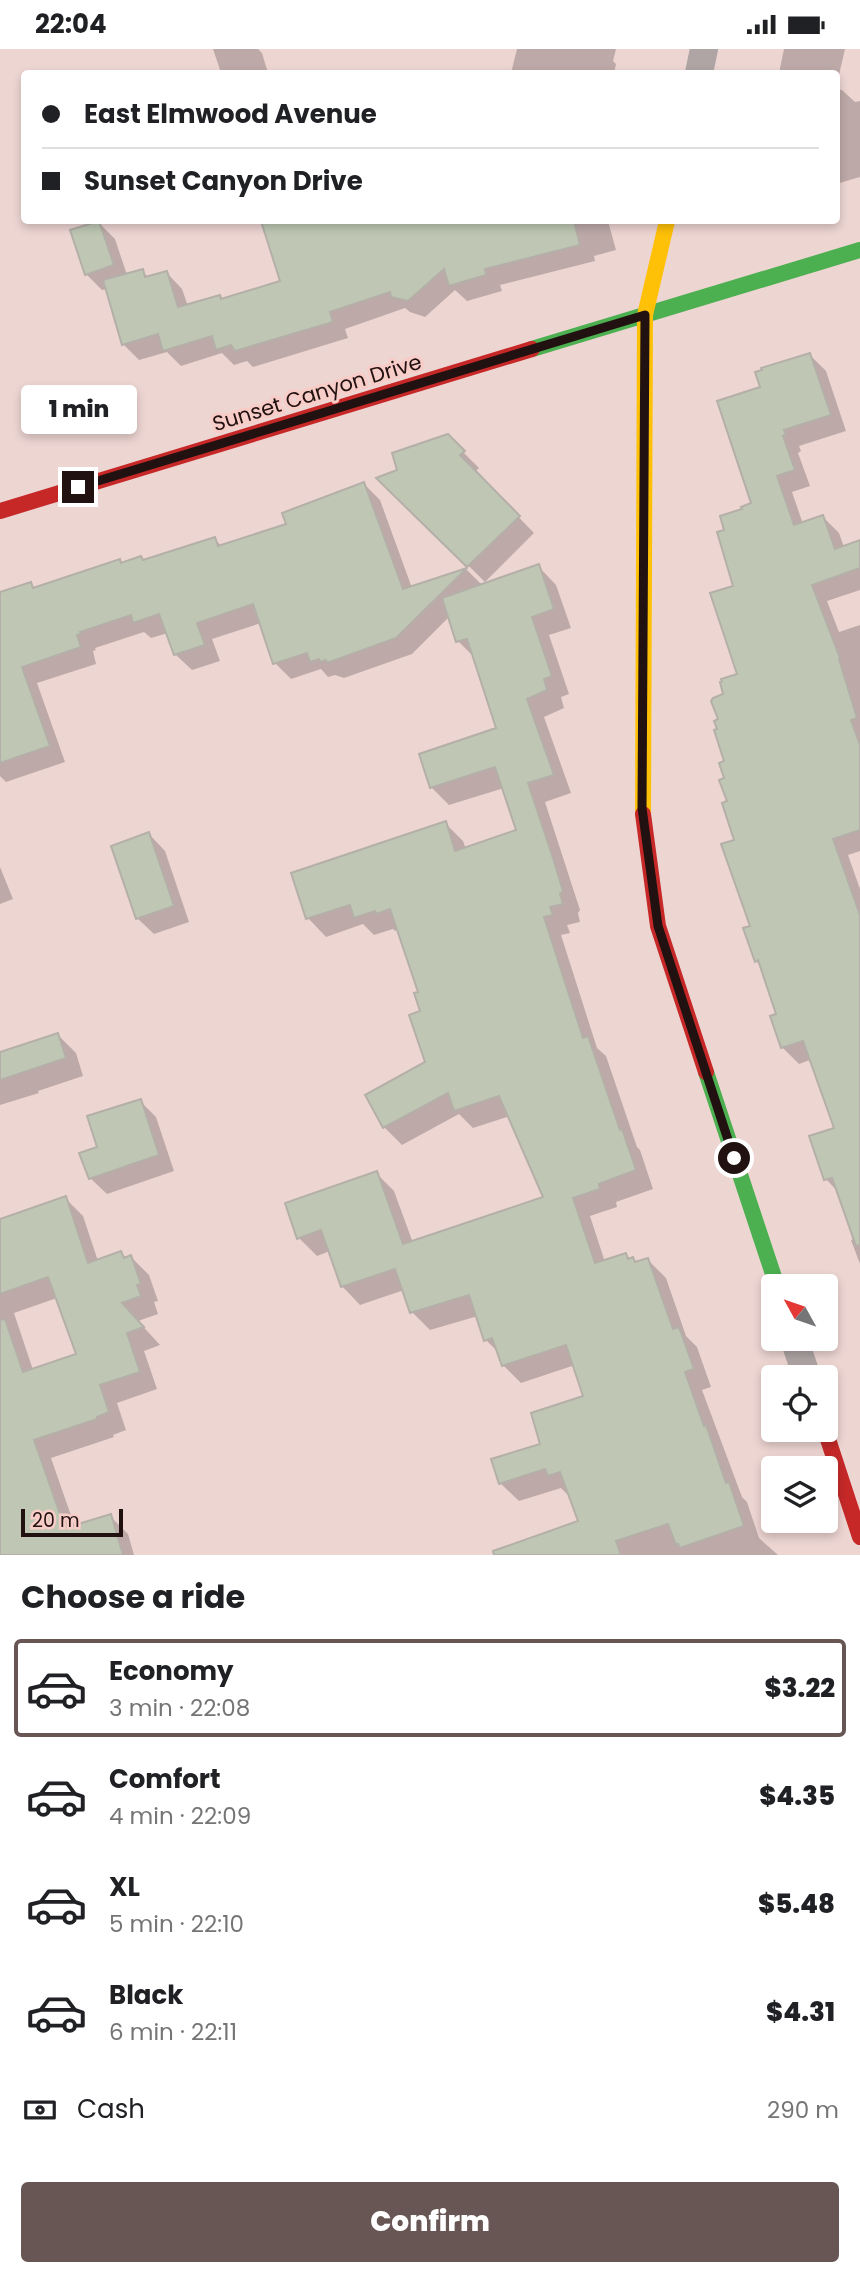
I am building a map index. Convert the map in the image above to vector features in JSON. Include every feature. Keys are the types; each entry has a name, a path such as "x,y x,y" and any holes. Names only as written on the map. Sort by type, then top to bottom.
{"street":[{"path":"700,70 704,49"},
{"path":"666,224 645,315 642,808 658,926 773,1274"},
{"name":"Sunset Canyon Drive","path":"0,511 860,250"},
{"path":"829,1442 860,1537"}],"building":[{"path":"100,224 114,265 85,275 70,230"},
{"path":"262,224 575,224 580,245 485,269 486,275 449,286 444,269 408,301 391,297 390,292 330,312 333,322 235,351 231,345 216,350 212,336 163,351 158,334 122,345 103,280 143,269 145,277 167,271 178,307 220,295 221,299 280,281"},
{"path":"810,353 831,415 784,430 786,435 783,436 795,470 777,476 794,525 823,515 835,549 860,540 860,568 812,585 840,658 857,718 851,720 860,745 860,830 833,839 860,915 860,1245 856,1246 832,1178 824,1180 809,1136 834,1128 803,1041 781,1048 770,1016 776,1014 758,960 755,962 743,928 750,926 721,844 734,840 722,803 727,801 719,780 724,778 719,763 724,761 714,730 717,729 714,721 718,719 711,701 723,694 721,679 737,674 710,593 733,586 717,532 724,530 720,516 751,503 717,401 760,387 755,372 762,370 761,368"},
{"path":"448,434 465,451 460,455 520,516 467,567 376,478 397,470 392,453"},
{"path":"364,482 403,589 467,568 396,638 327,663 326,660 320,662 319,659 310,662 307,653 273,664 253,604 197,623 205,645 174,655 159,614 133,623 131,615 80,632 81,634 77,635 81,647 22,667 50,746 0,763 0,592 31,582 33,588 120,559 121,563 141,556 143,560 215,537 218,546 286,524 282,513"},
{"path":"539,564 554,609 532,617 552,676 544,679 547,690 527,699 554,775 528,783 563,891 560,894 563,904 550,907 553,915 544,917 583,1038 588,1036 636,1170 599,1184 600,1189 573,1198 595,1263 626,1253 628,1259 633,1257 635,1262 648,1258 673,1329 679,1327 694,1369 685,1372 744,1526 680,1548 676,1545 668,1524 616,1541 621,1555 494,1555 493,1551 578,1521 560,1472 548,1476 545,1469 499,1484 491,1459 540,1444 531,1413 583,1396 566,1345 502,1366 492,1338 484,1341 469,1295 410,1313 395,1269 341,1287 321,1230 297,1239 285,1203 377,1171 403,1244 543,1197 499,1096 454,1111 448,1093 383,1128 365,1095 425,1062 409,1015 420,1011 414,993 418,992 390,909 354,918 350,905 306,919 291,873 446,821 455,851 516,830 495,767 430,788 419,754 496,728 467,639 456,642 442,598"},
{"path":"149,832 174,906 136,919 111,846"},
{"path":"58,1033 66,1058 0,1080 0,1052"},
{"path":"141,1099 159,1155 89,1179 79,1153 97,1147 87,1116"},
{"path":"66,1196 88,1263 121,1251 124,1258 131,1255 141,1284 137,1285 141,1296 122,1303 144,1327 127,1333 140,1372 100,1385 109,1412 97,1419 34,1440 65,1528 111,1514 123,1555 0,1555 0,1320 5,1319 23,1372 76,1354 48,1277 0,1294 0,1219"}],"traffic: fast":[{"path":"532,349 860,250"},
{"path":"706,1072 773,1274"}],"traffic: slow":[{"path":"643,814 645,315 666,224"}],"traffic: jam":[{"path":"0,511 532,349"},
{"path":"643,814 658,926 706,1072"},
{"path":"829,1442 860,1537"}],"route":[{"path":"78,487 645,315 642,808 658,926 734,1158"}]}
